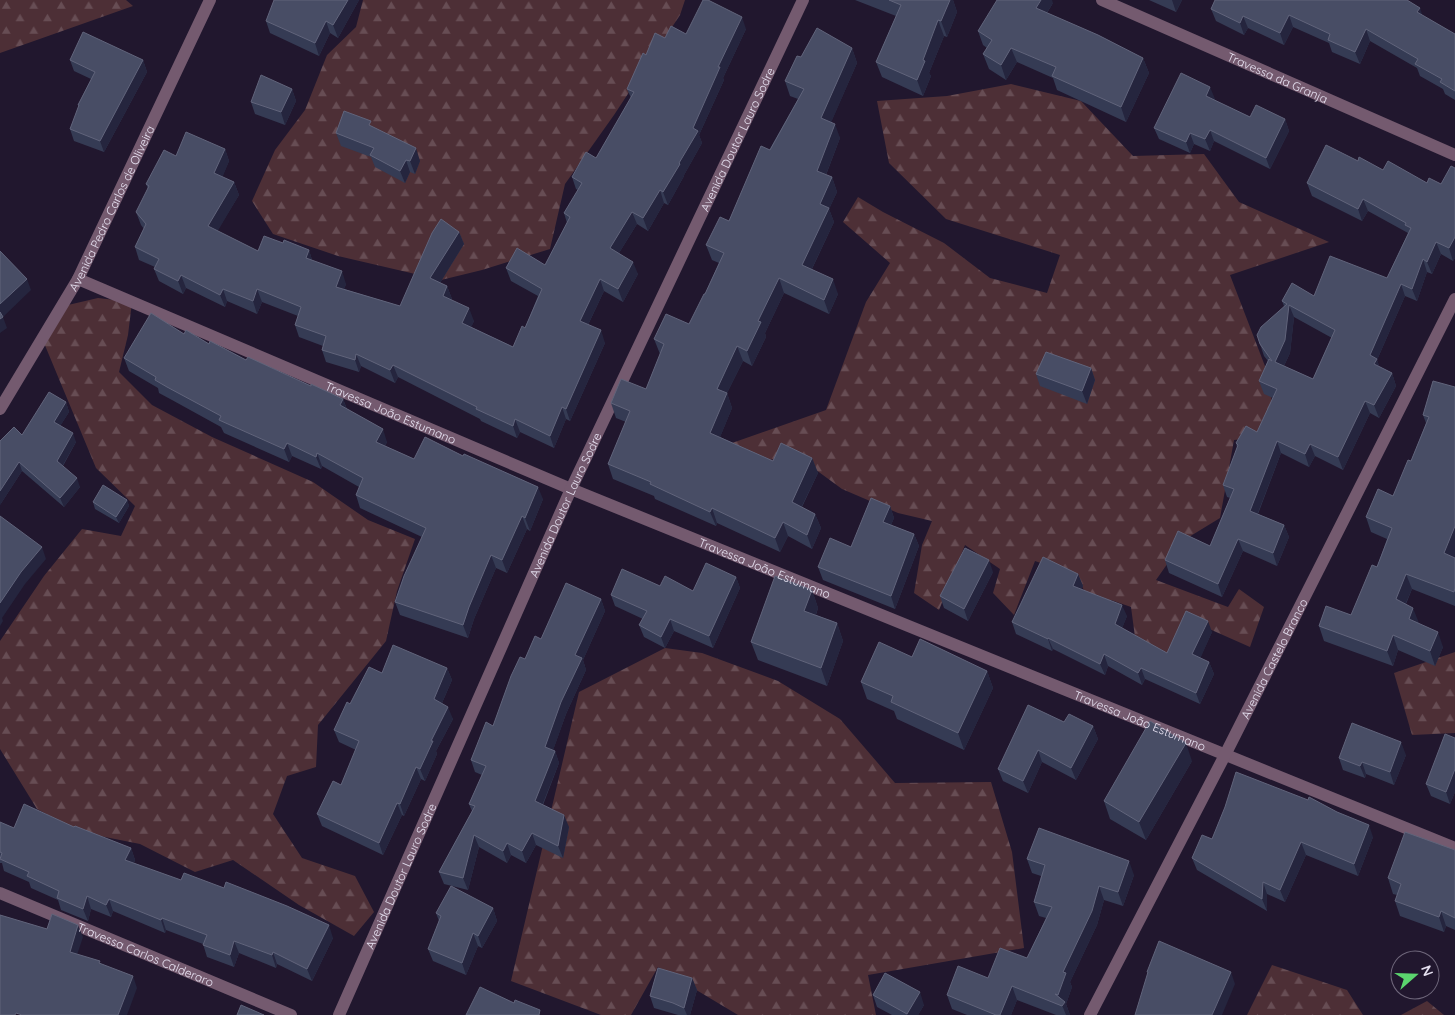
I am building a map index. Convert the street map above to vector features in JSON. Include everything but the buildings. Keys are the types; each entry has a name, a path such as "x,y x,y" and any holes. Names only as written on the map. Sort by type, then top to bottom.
{"street":[{"name":"Avenida Pedro Carlos de Oliveira","path":"0,409 78,279 210,0"},
{"name":"Avenida Doutor Lauro Sodre","path":"339,1015 571,489 803,0"},
{"name":"Travessa da Granja","path":"1102,0 1455,155"},
{"name":"Travessa João Estumano","path":"78,279 571,489 1455,848"},
{"name":"Avenida Castelo Branco","path":"1090,1015 1225,755 1455,299"},
{"name":"Travessa Carlos Calderaro","path":"0,893 290,1015"}],"green space":[{"path":"0,0 126,0 133,6 0,53"},
{"path":"363,0 685,0 680,15 614,115 565,184 550,249 482,270 441,280 338,256 273,234 252,201 275,150 305,110 327,55 356,27"},
{"path":"1011,84 1081,101 1133,156 1204,154 1239,202 1329,242 1230,275 1268,374 1273,410 1267,436 1234,440 1220,518 1184,540 1156,580 1228,607 1239,589 1264,607 1250,647 1189,620 1167,655 1135,637 1131,607 1111,600 1097,609 1076,575 1035,561 1014,615 993,593 1000,569 965,545 939,610 914,593 922,545 932,521 898,513 842,489 797,456 762,461 732,443 826,410 866,302 890,263 843,222 858,197 944,243 990,278 1047,293 1060,255 946,219 889,163 877,101 947,96"},
{"path":"98,298 132,302 128,335 119,372 152,405 212,437 313,482 368,520 415,539 397,591 386,641 318,725 316,767 287,776 273,814 302,858 355,876 374,912 354,936 299,905 233,860 195,872 140,844 80,832 37,809 0,749 0,641 44,576 82,529 121,536 135,506 96,468 44,343 68,305"},
{"path":"665,648 702,653 778,681 840,719 895,783 991,782 1012,852 1024,948 868,975 876,1015 738,1015 658,967 631,1015 601,1015 511,981 579,692"},
{"path":"1455,652 1455,733 1412,735 1394,673"},
{"path":"1272,965 1347,990 1363,1015 1247,1015"},
{"path":"1427,1001 1444,1015 1401,1015"}]}
